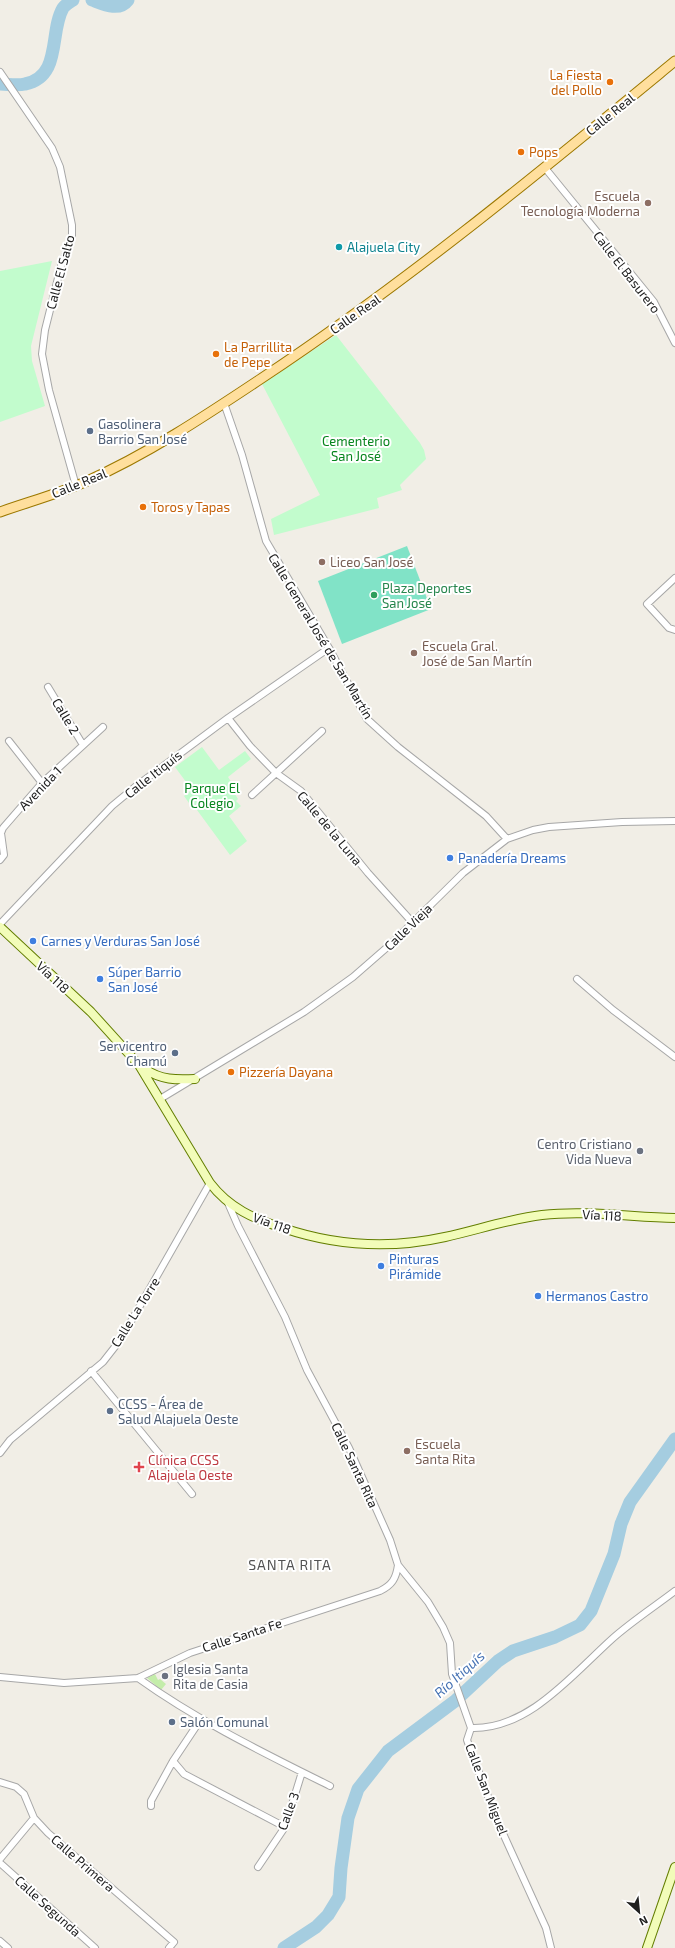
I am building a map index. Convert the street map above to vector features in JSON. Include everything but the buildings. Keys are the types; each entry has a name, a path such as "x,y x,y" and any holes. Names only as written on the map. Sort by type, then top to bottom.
{"main road":[{"name":"Calle Real","path":"0,512 76,486 146,452 224,403 370,304 457,238 545,168 675,61"},
{"name":"Vía 118","path":"1,929 91,1012 139,1065 210,1183 228,1203 257,1218 295,1232 318,1238 371,1244 390,1244 426,1240 529,1217 557,1214 675,1218"},
{"path":"139,1065 152,1074 164,1079 195,1080"},
{"path":"647,1948 675,1867"}],"street":[{"name":"Calle El Salto","path":"1,74 52,148 59,163 72,224 72,238 62,266 45,330 42,354 49,390 76,486"},
{"name":"Calle El Basurero","path":"545,168 654,302 675,343"},
{"name":"Calle General José de San Martín","path":"224,403 242,455 266,541 329,648 367,719 398,747 486,816 507,839"},
{"path":"675,578 648,604 669,628 675,630"},
{"name":"Calle Itiquís","path":"1,929 112,806 135,787 228,718 329,648"},
{"name":"Calle 2","path":"48,687 83,745"},
{"name":"Calle de la Luna","path":"228,718 250,746 276,773 301,791 413,923"},
{"name":"Avenida 1","path":"0,860 4,855 1,833 3,828 42,783 103,727"},
{"path":"252,795 322,730"},
{"path":"9,741 42,783"},
{"name":"Calle Vieja","path":"160,1099 195,1080 328,996 353,977 413,923 463,873 507,839 549,827 622,822 675,821"},
{"path":"577,979 613,1010 675,1057"},
{"name":"Calle La Torre","path":"0,1452 10,1440 102,1362 121,1339 210,1183"},
{"name":"Calle Santa Rita","path":"228,1203 238,1226 285,1317 307,1370 349,1448 390,1540 398,1565 428,1602 443,1627 450,1643 452,1674 455,1685 471,1728"},
{"path":"91,1371 192,1494"},
{"name":"Calle Santa Fe","path":"0,1677 64,1684 138,1678 190,1653 380,1591 391,1585 394,1581 398,1565"},
{"name":"Calle San Miguel","path":"551,1948 546,1928 496,1818 467,1740 471,1728 483,1729 508,1722 524,1715 566,1683 613,1638 675,1591"},
{"path":"138,1678 174,1704 330,1786"},
{"path":"151,1806 151,1801 173,1761 201,1719"},
{"path":"173,1761 184,1774 284,1827"},
{"name":"Calle 3","path":"258,1867 284,1827 302,1772"},
{"name":"Calle Primera","path":"0,1782 16,1787 24,1794 34,1818 174,1942 169,1948"},
{"path":"0,1859 34,1818"},
{"name":"Calle Segunda","path":"0,1864 95,1948"},
{"path":"0,1941 8,1948"}],"green space":[{"path":"52,261 31,346 32,361 45,406 0,422 0,271"},
{"name":"Cementerio San José","path":"336,335 420,443 424,450 426,459 400,485 402,490 377,498 379,508 274,535 271,519 320,495 262,384"},
{"name":"Plaza Deportes San José","path":"407,546 431,609 342,644 318,581"},
{"name":"Parque El Colegio","path":"202,747 219,770 245,751 251,759 228,777 232,783 230,789 238,799 236,801 241,806 229,816 247,841 230,855 197,810 184,796 192,790 175,767"},
{"path":"155,1674 158,1680 160,1679 166,1684 161,1690 147,1678"}],"waterway":[{"path":"0,84 25,84 37,80 45,73 53,52 59,18 63,8 73,0"},
{"path":"92,0 111,6 120,6 128,0"},
{"name":"Río Itiquís","path":"284,1948 316,1927 328,1915 339,1897 341,1868 348,1818 358,1789 388,1751 455,1701 498,1661 513,1651 555,1637 580,1625 591,1611 614,1554 621,1524 630,1502 675,1439"}],"place":[{"name":"La Fiesta del Pollo","path":"610,82"},
{"name":"Pops","path":"521,152"},
{"name":"Escuela Tecnología Moderna","path":"648,203"},
{"name":"Alajuela City","path":"339,247"},
{"name":"La Parrillita de Pepe","path":"216,354"},
{"name":"Gasolinera Barrio San José","path":"90,431"},
{"name":"Toros y Tapas","path":"143,507"},
{"name":"Liceo San José","path":"322,562"},
{"name":"Plaza Deportes San José","path":"374,595"},
{"name":"Escuela Gral. José de San Martín","path":"414,653"},
{"name":"Panadería Dreams","path":"450,858"},
{"name":"Carnes y Verduras San José","path":"33,941"},
{"name":"Súper Barrio San José","path":"100,979"},
{"name":"Servicentro Chamú","path":"175,1053"},
{"name":"Pizzería Dayana","path":"231,1072"},
{"name":"Centro Cristiano Vida Nueva","path":"640,1151"},
{"name":"Pinturas Pirámide","path":"381,1266"},
{"name":"Hermanos Castro","path":"538,1296"},
{"name":"CCSS - Área de Salud Alajuela Oeste","path":"110,1411"},
{"name":"Escuela Santa Rita","path":"407,1451"},
{"name":"Clínica CCSS Alajuela Oeste","path":"139,1467"},
{"name":"Iglesia Santa Rita de Casia","path":"165,1676"},
{"name":"Salón Comunal","path":"172,1722"}],"district":[{"name":"SANTA RITA","path":"290,1564"}]}
